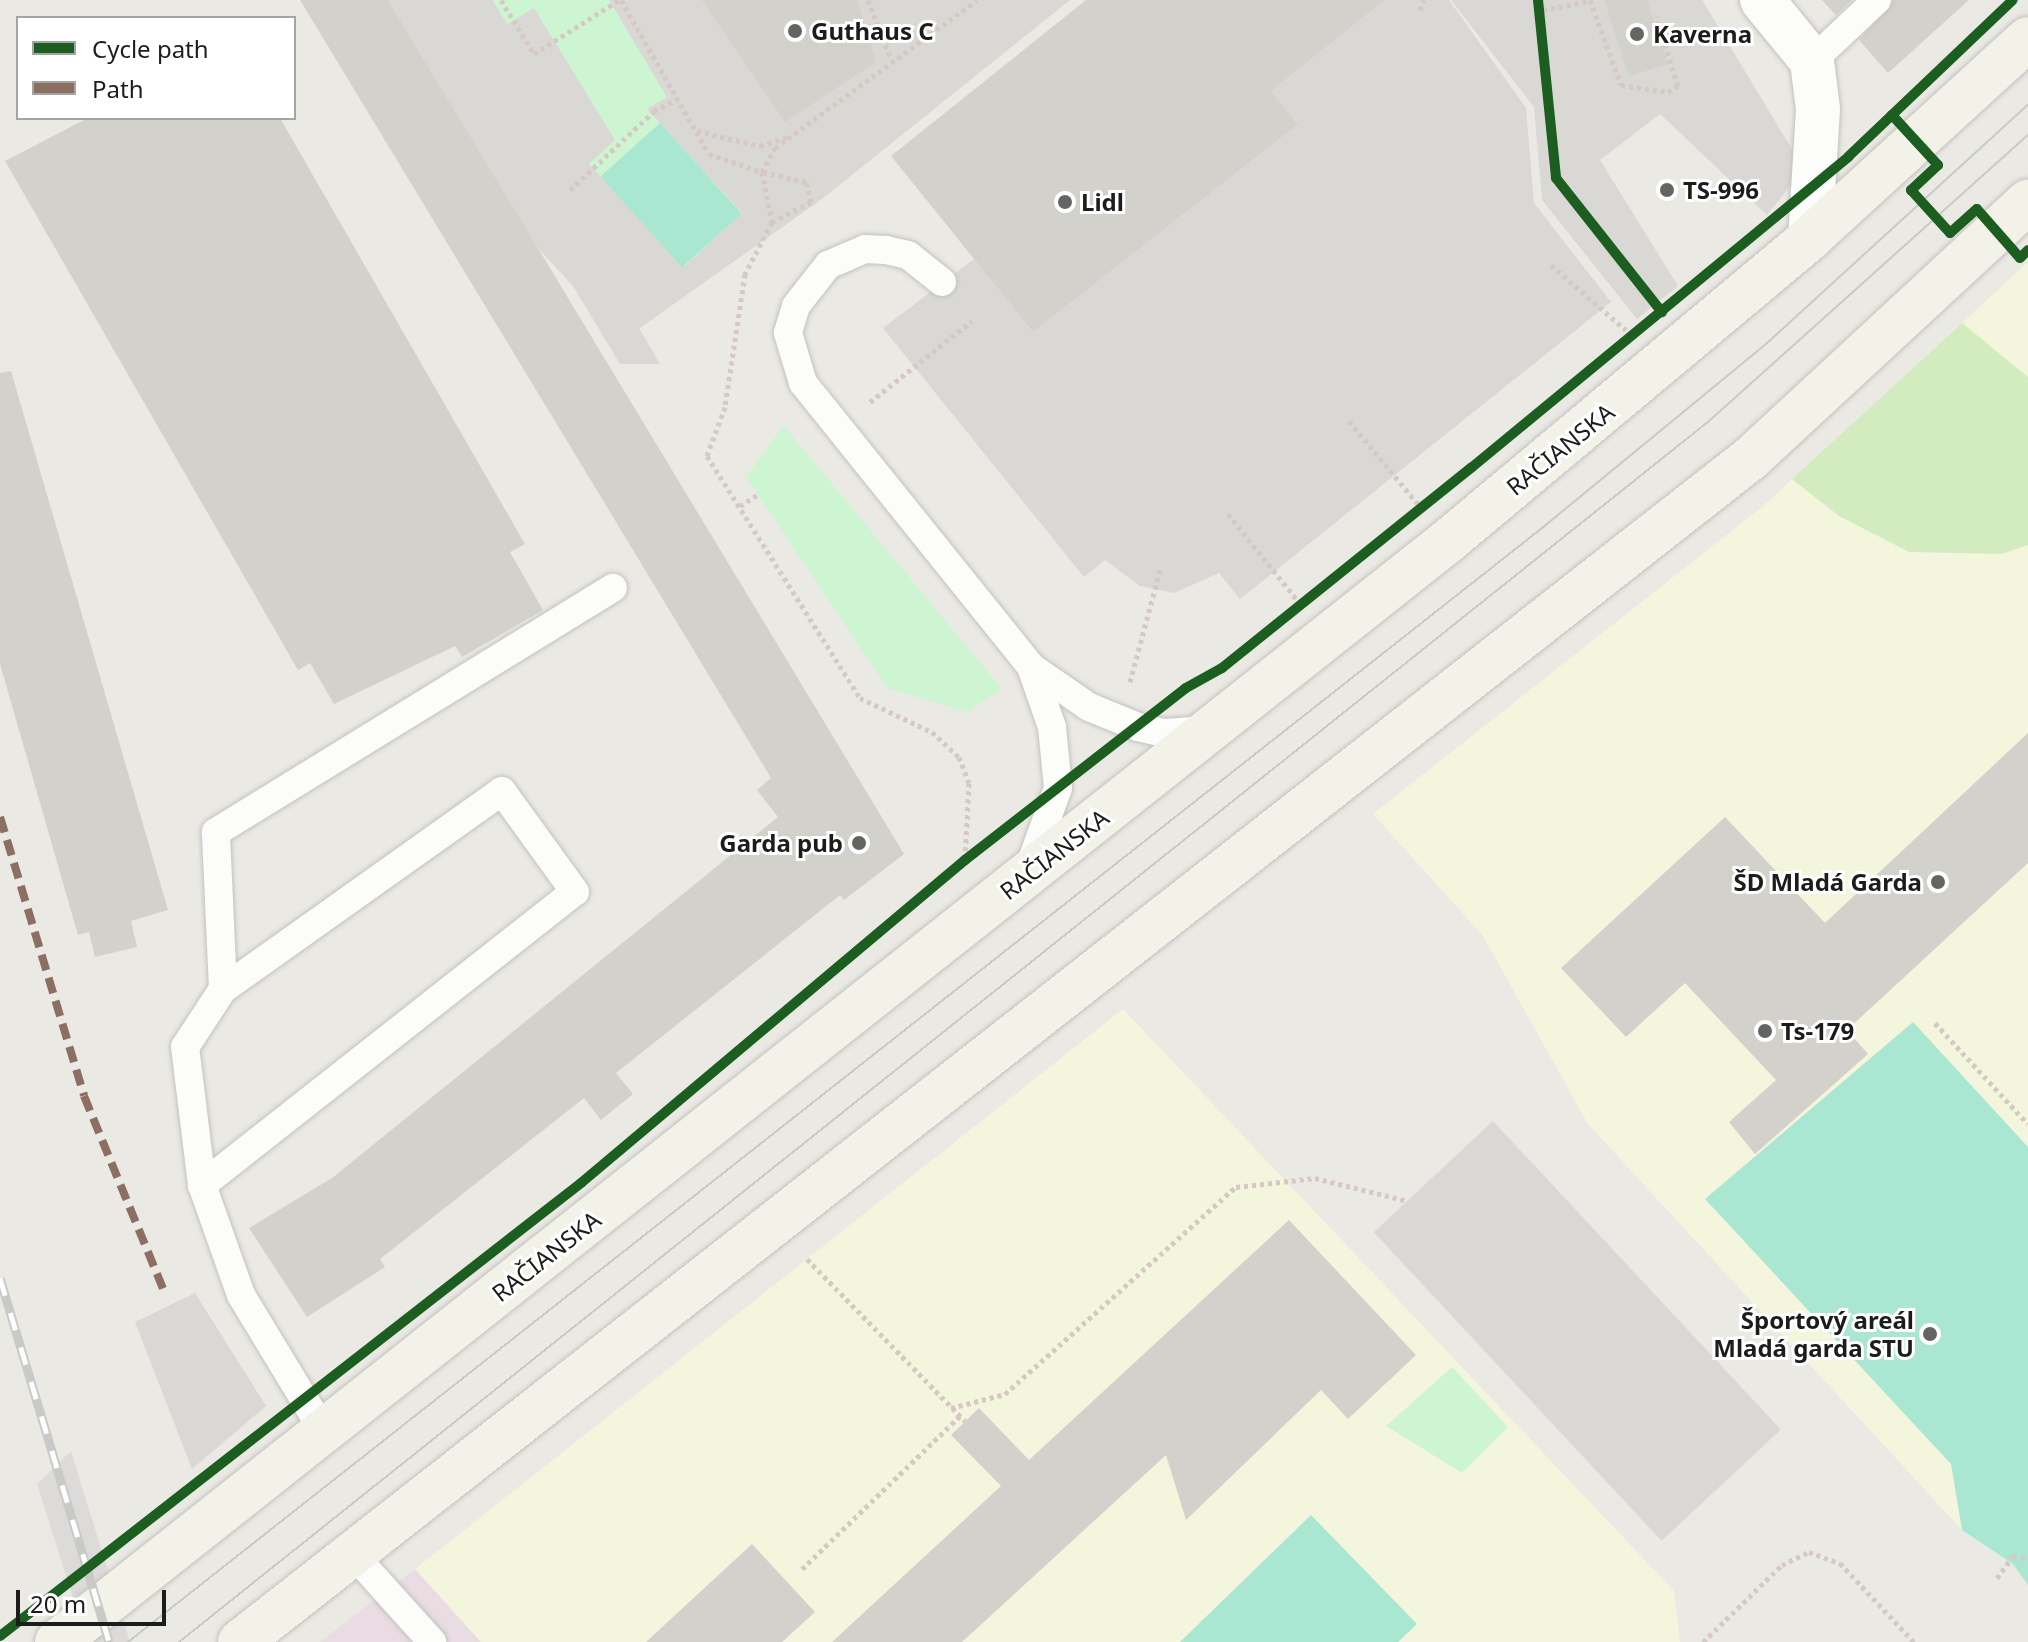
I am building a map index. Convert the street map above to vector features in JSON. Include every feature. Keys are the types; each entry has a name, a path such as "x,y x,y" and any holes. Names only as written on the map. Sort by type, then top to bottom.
{"main road":[{"name":"RAČIANSKA","path":"57,1642 1212,730 1810,238 2028,39"},
{"path":"240,1642 1750,459 2028,202"}],"street":[{"path":"1762,0 1812,61 1818,109 1810,238"}],"lane":[{"path":"1812,61 1877,0"},
{"path":"942,282 908,255 865,249 846,255 809,283 796,306 788,333 793,360 1031,667 1089,707 1138,727 1165,733 1212,730"},
{"path":"223,989 216,832 613,588"},
{"path":"1023,879 1058,788 1052,727 1031,667"},
{"path":"202,1185 575,892 502,791 223,989 185,1047 202,1185 241,1295 324,1432"},
{"path":"352,1553 432,1642"}],"path":[{"path":"501,0 534,54 620,0 709,154 762,172 806,182 811,202 772,222 745,274 725,407 707,456 860,698 932,732 959,757 969,783 965,860"},
{"path":"868,0 891,60"},
{"path":"772,222 762,172 775,148 891,60 977,0"},
{"path":"1420,10 1424,0"},
{"path":"1538,0 1543,10 1556,178 1662,312"},
{"path":"1543,10 1590,1 1621,85 1668,92 1678,86 1656,16"},
{"path":"570,190 654,111 678,99"},
{"path":"696,131 760,146 796,134"},
{"path":"1551,265 1632,335"},
{"path":"869,403 972,321"},
{"path":"1349,421 1421,508"},
{"path":"740,506 757,495"},
{"path":"1228,514 1301,605"},
{"path":"1128,687 1161,566"},
{"path":"1935,1023 2028,1124"},
{"path":"951,1408 1014,1387 1236,1187 1315,1178 1408,1201"},
{"path":"798,1250 965,1421"},
{"path":"802,1569 960,1416"},
{"path":"1703,1642 1782,1565 1809,1552 1840,1563 1914,1642"},
{"path":"1997,1578 2013,1556 2028,1559"}],"shaded area":[{"path":"388,0 1070,0 822,199 623,340 537,247"},
{"path":"399,0 427,0 497,103 458,98 429,52 437,17 406,11"},
{"path":"453,0 492,0 536,74 521,109"},
{"path":"1385,0 1449,0 1526,108 1534,203 1611,302 1240,599 1219,573 1174,593 1140,586 1105,560 1084,577 883,328 974,259 1033,332 1297,126 1271,91"},
{"path":"1451,0 1702,0 1804,169 1767,215 1660,114 1600,160 1678,286 1637,319 1542,200 1534,107"},
{"path":"537,226 580,226 660,364 620,364"},
{"path":"2028,262 2028,1568 1962,1530 1588,1124 1483,936 1373,814 1762,507"},
{"path":"1123,1009 1674,1591 1680,1642 481,1642 415,1569"},
{"path":"1493,1121 1781,1430 1662,1541 1374,1232"},
{"path":"195,1293 266,1406 192,1469 135,1322"},
{"path":"415,1569 481,1642 320,1642"}],"green space":[{"path":"492,0 609,0 667,97 647,109 742,213 685,266 589,164 615,140 534,8 507,24"},
{"path":"660,123 742,214 682,267 601,177"},
{"path":"1962,323 2028,377 2028,545 2001,554 1909,552 1839,516 1792,479"},
{"path":"784,425 1002,689 967,712 887,688 746,477"},
{"name":"Športový areál Mladá garda STU","path":"1913,1022 2028,1147 2028,1585 2013,1564 1962,1530 1951,1464 1705,1199"},
{"path":"1452,1367 1508,1427 1462,1473 1386,1426"},
{"path":"1311,1515 1417,1624 1398,1642 1180,1642"}],"pier":[{"path":"71,1451 130,1642 87,1642 37,1484"}],"building":[{"path":"300,0 388,0 904,854 844,900 840,895 616,1073 633,1094 601,1120 584,1098 380,1259 385,1267 307,1317 249,1228 332,1178 778,817 757,790 771,778"},
{"name":"Guthaus C","path":"702,0 857,0 876,62 785,122"},
{"name":"Lidl","path":"1086,0 1385,0 1271,91 1298,125 1033,332 891,156"},
{"name":"Kaverna","path":"1604,0 1647,0 1668,64 1629,76"},
{"path":"1822,0 1852,0 1836,15"},
{"path":"1894,0 1969,0 1888,73 1859,40"},
{"path":"84,120 281,120 525,544 510,552 543,610 462,657 455,646 334,704 310,663 298,670 5,161"},
{"path":"11,371 168,910 131,921 137,947 95,957 89,932 78,935 0,664 0,373"},
{"name":"ŠD Mladá Garda","path":"2028,733 2028,863 1847,1030 1868,1054 1755,1154 1729,1122 1776,1080 1685,983 1626,1037 1561,968 1725,817 1825,923"},
{"path":"1289,1220 1416,1355 1348,1419 1321,1390 1186,1520 1166,1455 962,1642 832,1642 1001,1486 951,1435 979,1408 1029,1460"},
{"path":"752,1544 815,1612 782,1642 646,1642"}],"tram line":[{"path":"128,1642 1536,533 1767,343 2028,105"},
{"path":"179,1642 1709,421 2028,135"}],"railway":[{"path":"0,1278 109,1642"}],"marked path":[{"path":"0,817 84,1096 166,1296"}],"cycle path":[{"path":"1538,0 1556,178 1662,312"},
{"path":"0,1636 581,1183 965,860 1186,688 1222,668 1471,468 1849,156 2013,0"},
{"path":"1892,115 1938,165 1911,190 1950,233 1977,209 2020,258 2028,250"}],"place":[{"name":"Guthaus C","path":"795,31"},
{"name":"Kaverna","path":"1637,34"},
{"name":"TS-996","path":"1667,190"},
{"name":"Lidl","path":"1065,202"},
{"name":"Garda pub","path":"859,843"},
{"name":"ŠD Mladá Garda","path":"1938,882"},
{"name":"Ts-179","path":"1765,1031"},
{"name":"Športový areál Mladá garda STU","path":"1930,1334"}]}
